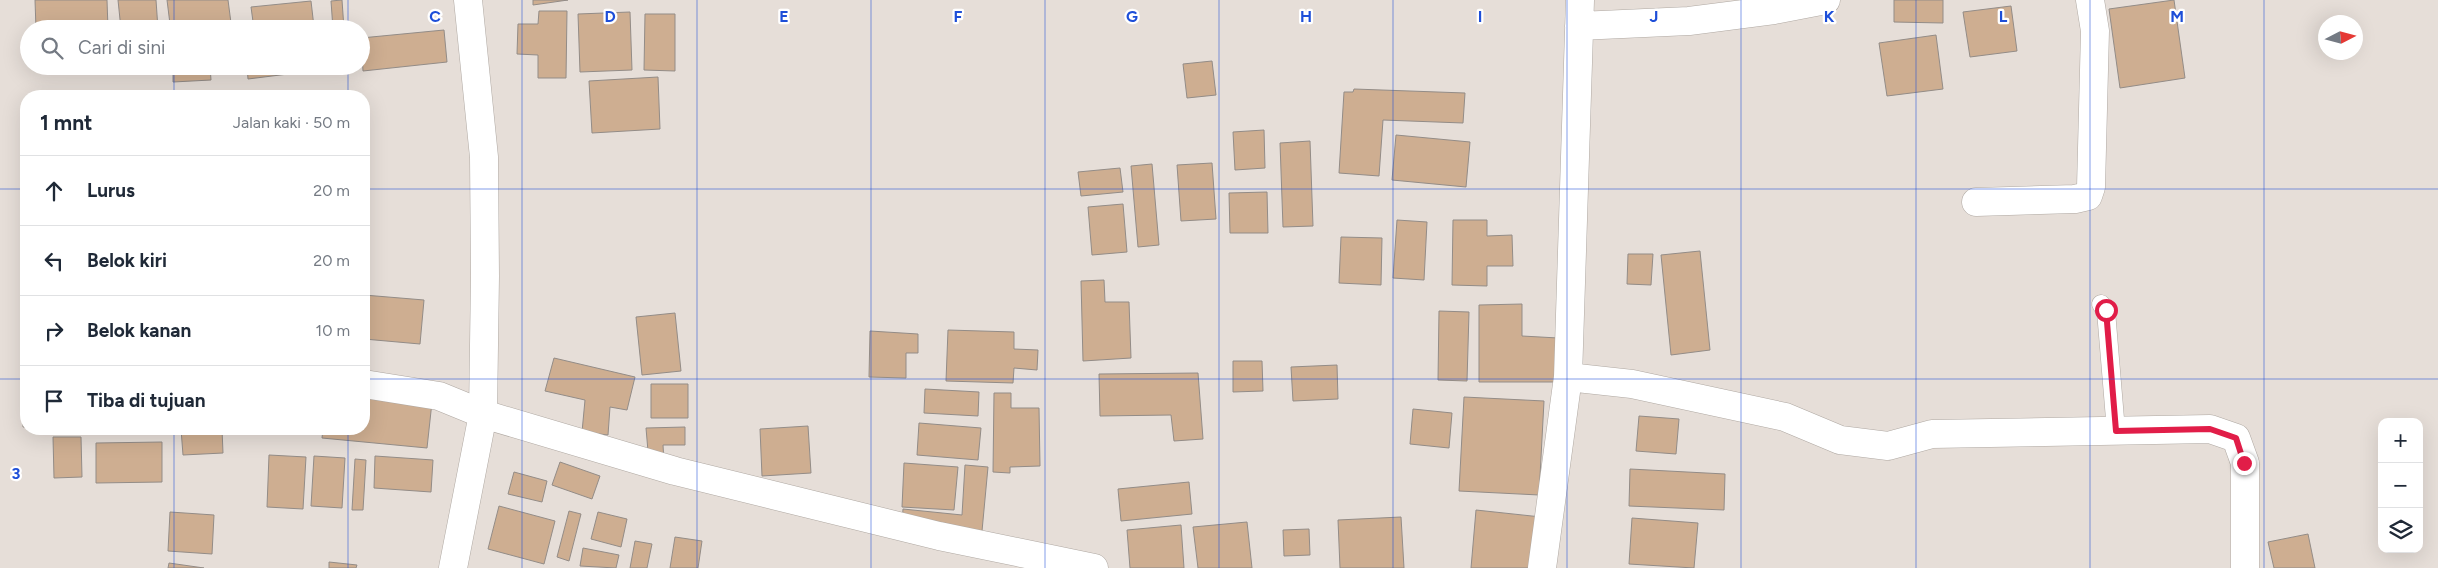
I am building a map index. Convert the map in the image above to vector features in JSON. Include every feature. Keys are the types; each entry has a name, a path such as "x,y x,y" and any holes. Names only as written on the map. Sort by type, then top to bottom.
{"street":[{"path":"452,568 483,414 484,157 468,0"},
{"path":"1542,568 1568,377 1580,13 1689,21 1774,10 1826,0"},
{"path":"1976,202 2075,199 2088,196 2091,188 2095,31 2090,0"},
{"path":"1568,377 1632,384 1785,417 1840,440 1888,446 1932,434 2210,429 2236,438 2244,463 2244,568"},
{"path":"370,385 439,396 483,414 675,471 939,536 1094,568"}],"lane":[{"path":"2101,304 2106,310 2116,431"}],"building":[{"path":"35,0 107,0 108,20 36,20"},
{"path":"118,0 156,0 157,20 120,20"},
{"path":"167,0 228,0 231,20 170,20"},
{"path":"342,0 343,20 332,20 331,1"},
{"path":"533,0 568,0 533,5"},
{"path":"1894,0 1943,0 1943,23 1894,22"},
{"path":"2174,0 2185,78 2120,88 2109,9"},
{"path":"311,1 313,20 253,20 251,7"},
{"path":"2011,6 2017,51 1970,57 1963,12"},
{"path":"539,11 567,11 566,78 538,78 538,55 517,54 518,24 538,24"},
{"path":"630,12 632,70 580,72 578,14"},
{"path":"645,14 675,14 675,71 644,70"},
{"path":"444,30 447,62 370,70 370,37"},
{"path":"1936,35 1943,89 1887,96 1879,43"},
{"path":"1212,61 1216,95 1187,98 1183,64"},
{"path":"173,75 211,75 211,80 173,82"},
{"path":"248,75 280,75 248,79"},
{"path":"658,77 660,129 592,133 589,81"},
{"path":"1354,89 1465,93 1463,123 1383,120 1379,176 1339,173 1344,92 1353,92"},
{"path":"1264,130 1265,168 1235,170 1233,132"},
{"path":"1396,135 1470,142 1466,187 1392,180"},
{"path":"1310,141 1313,226 1283,227 1280,143"},
{"path":"1212,163 1216,219 1181,221 1177,165"},
{"path":"1152,164 1159,245 1138,247 1131,166"},
{"path":"1120,168 1123,192 1081,196 1078,172"},
{"path":"1267,192 1268,233 1230,233 1229,193"},
{"path":"1123,204 1127,252 1092,255 1088,207"},
{"path":"1397,220 1427,222 1424,280 1393,278"},
{"path":"1453,220 1487,220 1487,236 1512,235 1513,266 1487,266 1487,286 1452,285"},
{"path":"1341,237 1382,238 1381,285 1339,283"},
{"path":"1700,251 1710,350 1671,355 1661,255"},
{"path":"1628,254 1653,254 1651,285 1627,284"},
{"path":"1104,280 1105,302 1129,302 1131,358 1083,361 1081,281"},
{"path":"370,296 424,300 420,344 370,340"},
{"path":"1522,304 1522,336 1558,338 1556,382 1479,382 1479,305"},
{"path":"1439,311 1469,312 1467,381 1438,380"},
{"path":"675,313 681,371 642,375 636,317"},
{"path":"948,330 1014,332 1014,349 1038,350 1037,370 1014,368 1013,383 946,381"},
{"path":"870,331 918,334 918,353 906,353 906,378 869,377"},
{"path":"554,358 635,377 627,410 610,407 608,435 582,432 585,400 545,391"},
{"path":"1233,361 1262,361 1263,391 1233,392"},
{"path":"1337,365 1338,399 1293,401 1291,367"},
{"path":"1198,373 1203,439 1174,441 1171,415 1100,416 1099,374"},
{"path":"651,384 688,384 688,418 651,418"},
{"path":"925,389 979,392 978,416 924,413"},
{"path":"994,393 1011,393 1011,408 1039,408 1040,466 1010,467 1010,473 993,472"},
{"path":"370,397 432,402 427,448 322,438 322,435 370,435"},
{"path":"1464,397 1544,401 1539,495 1459,491"},
{"path":"1413,409 1452,413 1449,448 1410,444"},
{"path":"1639,416 1679,419 1676,454 1636,451"},
{"path":"919,423 981,428 978,460 917,455"},
{"path":"808,426 811,473 762,476 760,429"},
{"path":"685,427 685,445 663,445 664,462 649,463 646,428"},
{"path":"181,435 222,435 223,453 183,455"},
{"path":"53,437 81,437 82,477 54,478"},
{"path":"162,442 162,482 96,483 96,443"},
{"path":"269,455 306,457 303,509 267,507"},
{"path":"314,456 345,458 342,508 311,506"},
{"path":"375,456 433,460 431,492 374,488"},
{"path":"355,459 366,460 363,510 352,510"},
{"path":"560,462 600,476 592,499 552,485"},
{"path":"904,463 958,467 954,510 902,507"},
{"path":"965,465 988,467 982,531 902,523 903,509 962,515"},
{"path":"1630,469 1725,474 1724,510 1629,506"},
{"path":"514,472 547,481 542,502 508,494"},
{"path":"1189,482 1192,514 1121,521 1118,489"},
{"path":"499,506 555,521 544,564 488,549"},
{"path":"1476,510 1541,517 1536,568 1471,568"},
{"path":"569,511 581,514 569,561 557,557"},
{"path":"170,512 214,515 212,554 168,551"},
{"path":"598,512 627,519 621,547 591,539"},
{"path":"1401,517 1404,568 1340,568 1338,520"},
{"path":"1632,518 1698,523 1694,568 1629,564"},
{"path":"1247,522 1252,568 1198,568 1193,527"},
{"path":"1181,525 1184,568 1130,568 1127,530"},
{"path":"1309,529 1310,555 1284,556 1283,530"},
{"path":"2308,534 2315,568 2274,568 2268,542"},
{"path":"675,537 702,541 698,568 670,568"},
{"path":"635,541 652,544 647,568 630,568"},
{"path":"583,548 619,555 616,568 580,566"},
{"path":"329,562 357,565 356,568 329,568"},
{"path":"169,563 204,568 168,568"}],"route":[{"path":"2106,310 2116,431 2210,429 2236,438 2244,463"}]}
